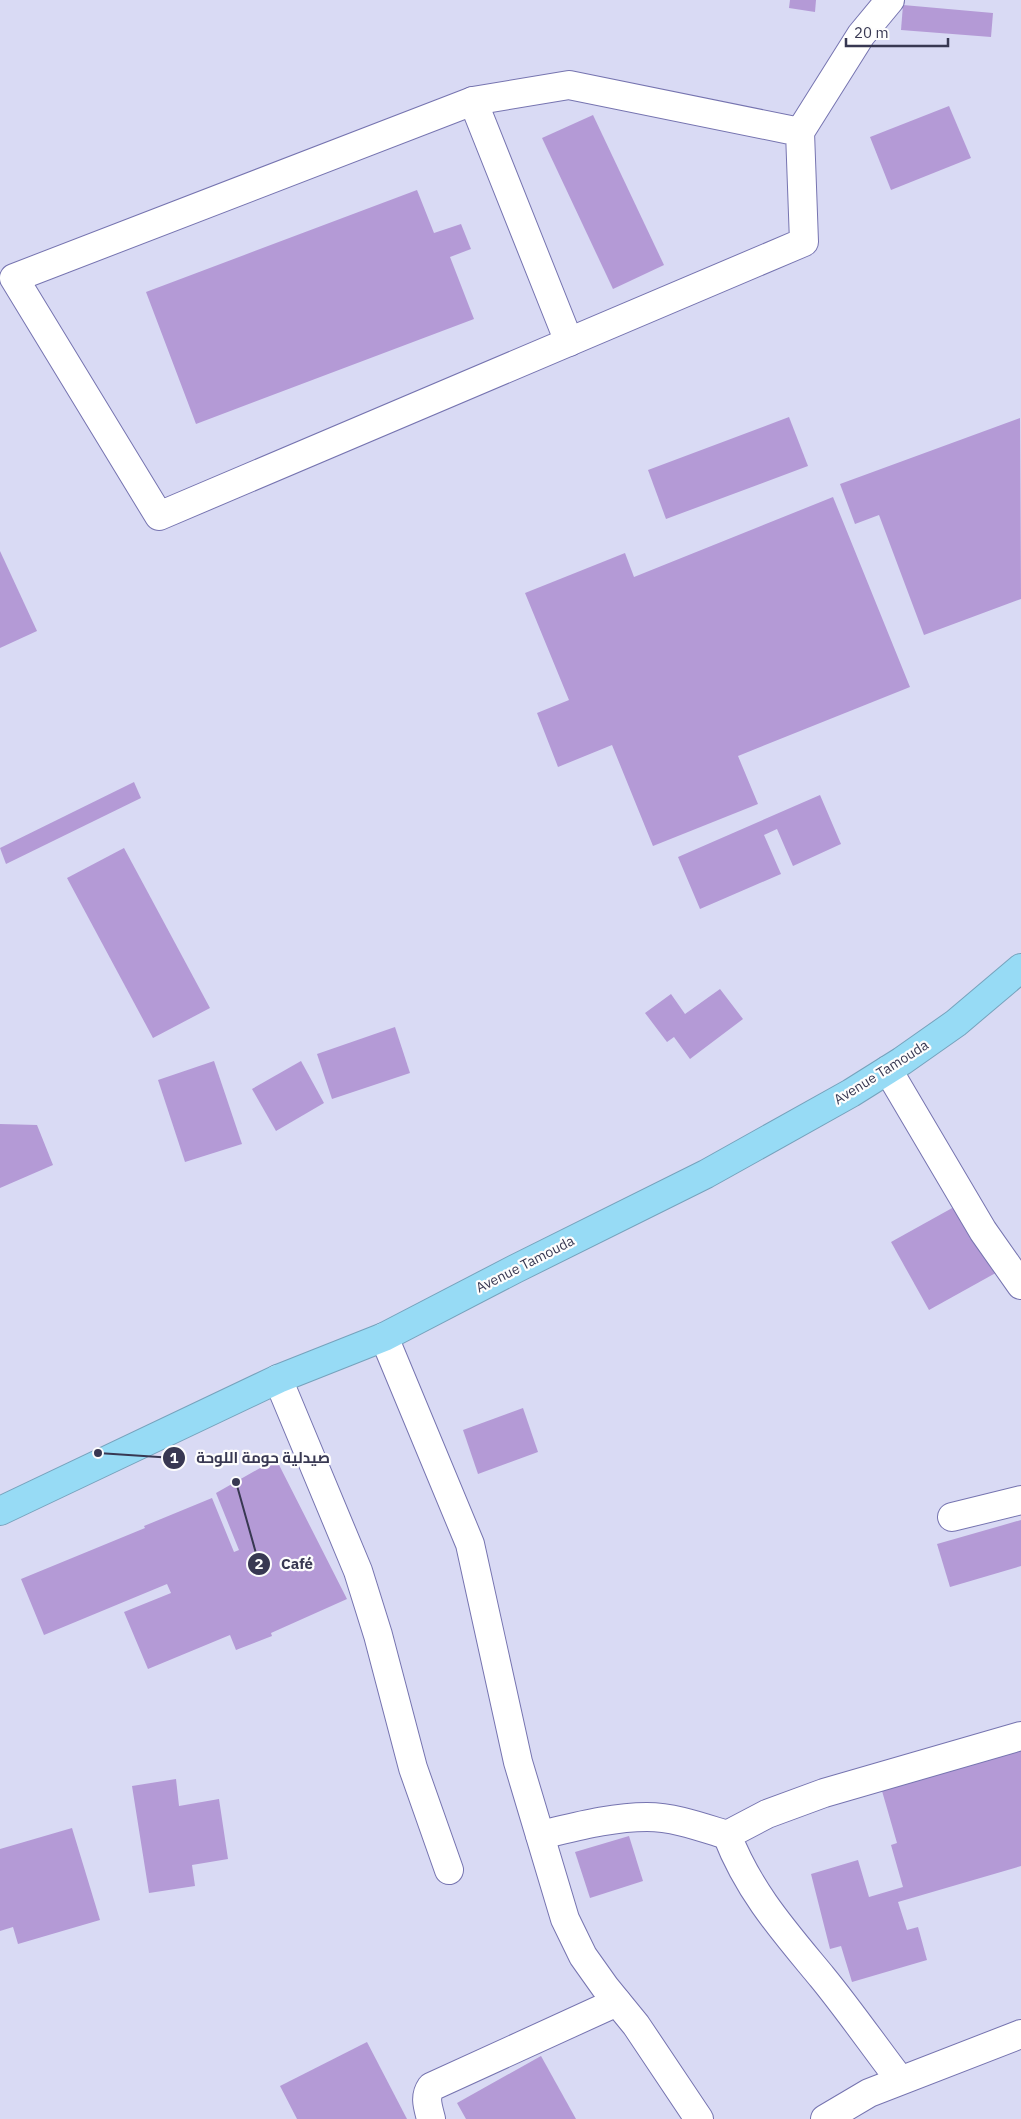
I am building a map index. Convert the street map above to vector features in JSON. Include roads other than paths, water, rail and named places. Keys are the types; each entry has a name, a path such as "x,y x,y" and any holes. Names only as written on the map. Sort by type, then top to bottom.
{"highway":[{"name":"Avenue Tamouda","path":"0,1511 278,1379 384,1337 706,1174 851,1093 888,1070 956,1022 1021,968"}],"street":[{"path":"800,132 569,85 473,101 14,278 159,516 804,242 800,132 861,35 890,0"},
{"path":"473,101 569,342"},
{"path":"888,1070 983,1231 1021,1285"},
{"path":"384,1337 470,1544 518,1762 565,1919 583,1956 636,2025 699,2119"},
{"path":"278,1379 358,1571 378,1635 413,1768 449,1870"},
{"path":"952,1516 1021,1500"},
{"path":"540,1835 614,1819 649,1817 688,1823 727,1835 767,1814 824,1793 1021,1736"},
{"path":"727,1835 736,1859 775,1921 822,1977 900,2080"},
{"path":"431,2119 426,2103 426,2093 431,2087 617,2002"},
{"path":"825,2119 868,2093 1021,2034"}],"place":[{"name":"صيدلية حومة اللوحة","path":"98,1453"},
{"name":"Café","path":"236,1482"}]}
